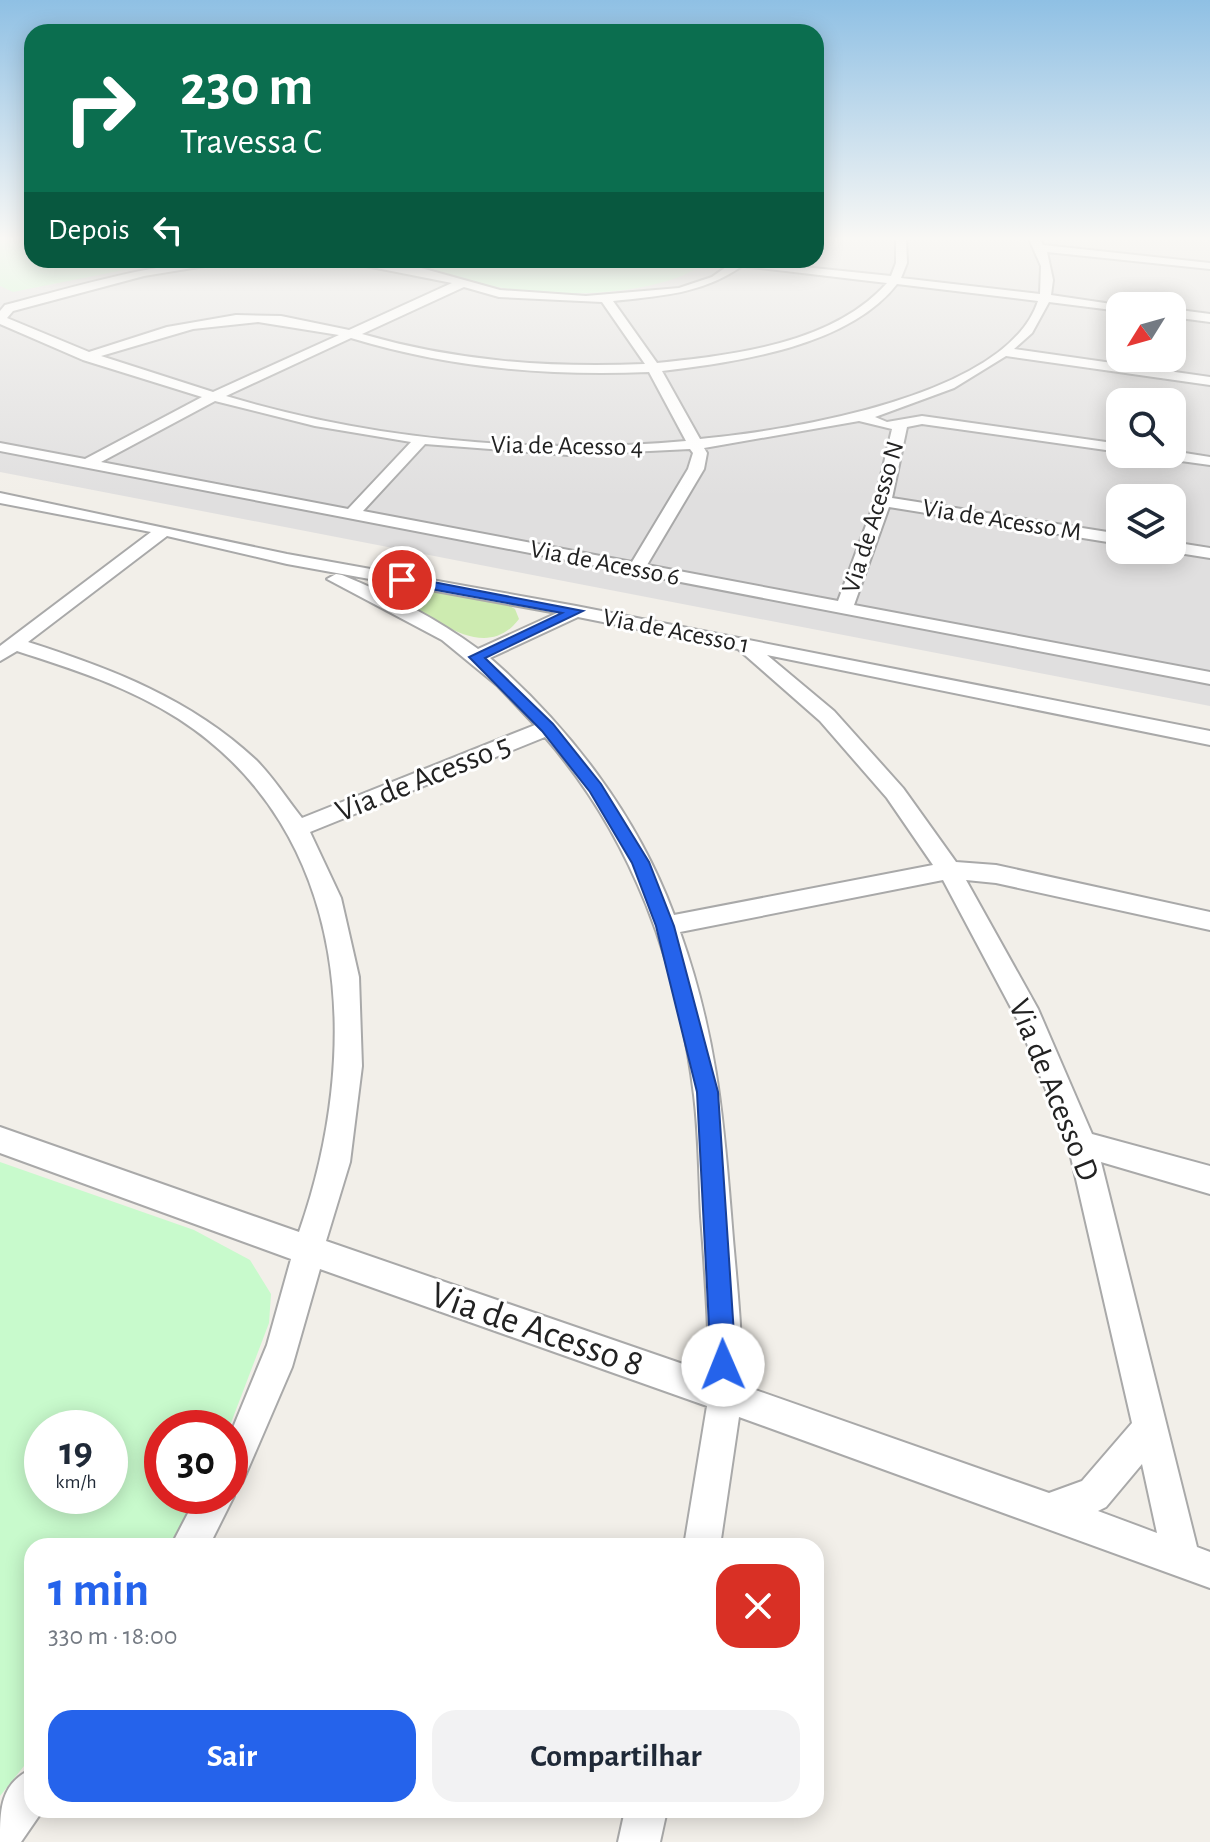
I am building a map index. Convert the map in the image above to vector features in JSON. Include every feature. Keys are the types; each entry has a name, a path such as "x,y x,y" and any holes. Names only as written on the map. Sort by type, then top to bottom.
{"street":[{"name":"Via de Acesso 4","path":"29,325 88,357 213,397 324,425 420,441 531,449 698,446 862,417 910,401 1005,352 1030,325"},
{"path":"88,357 167,331 200,325"},
{"path":"311,325 434,357 483,365 594,370 653,367 751,353 835,325"},
{"path":"84,465 213,397 370,325"},
{"path":"624,325 653,367 701,456 636,569"},
{"path":"1005,352 1210,381"},
{"path":"910,401 920,411 922,420"},
{"path":"862,417 886,426 922,420 1106,446"},
{"name":"Via de Acesso N","path":"844,608 883,501 900,426"},
{"path":"352,514 420,441"},
{"name":"Via de Acesso 6","path":"0,447 1210,678"},
{"path":"1186,458 1210,461"},
{"name":"Via de Acesso 1","path":"0,498 164,530 287,559 576,611 1210,738"},
{"name":"Via de Acesso M","path":"883,501 1106,537"},
{"path":"8,650 164,530"},
{"path":"1186,549 1210,553"},
{"path":"287,559 372,593 449,636 476,657 548,728 595,788 640,862 665,926 708,1092 721,1278 724,1394 715,1483 704,1538"},
{"path":"476,657 576,611"},
{"name":"Via de Acesso D","path":"744,645 827,716"},
{"path":"8,650 76,662 131,684 193,718 230,745 299,828 318,866 337,925 346,971 351,1030 348,1089 336,1165 308,1253 298,1301 248,1436"},
{"name":"Via de Acesso D","path":"837,663 817,668 804,678 803,687 895,793 949,870 1029,1017 1082,1144 1123,1303 1148,1430 1196,1565"},
{"name":"Via de Acesso 5","path":"299,828 548,728"},
{"path":"665,926 949,870 996,874 1210,921"},
{"name":"Via de Acesso 8","path":"0,1140 308,1253 724,1394 1052,1510 1196,1565"},
{"path":"1082,1144 1210,1180"},
{"path":"1052,1510 1094,1495 1148,1430"},
{"path":"193,1538 206,1514"},
{"path":"0,1836 24,1802"},
{"path":"639,1842 644,1818"}],"shaded area":[{"path":"0,325 1106,325 1106,372 1186,372 1186,325 1210,325 1210,706 0,472"}],"green space":[{"path":"431,589 508,605 515,609 519,619 506,631 492,637 462,634 406,602"},
{"path":"0,1162 194,1230 250,1260 271,1294 269,1323 236,1410 144,1410 144,1514 186,1514 173,1538 24,1538 24,1766 0,1796"}],"route":[{"path":"402,580 576,611 476,657 548,728 595,788 640,862 665,926 708,1092 721,1278 723,1365"}]}
